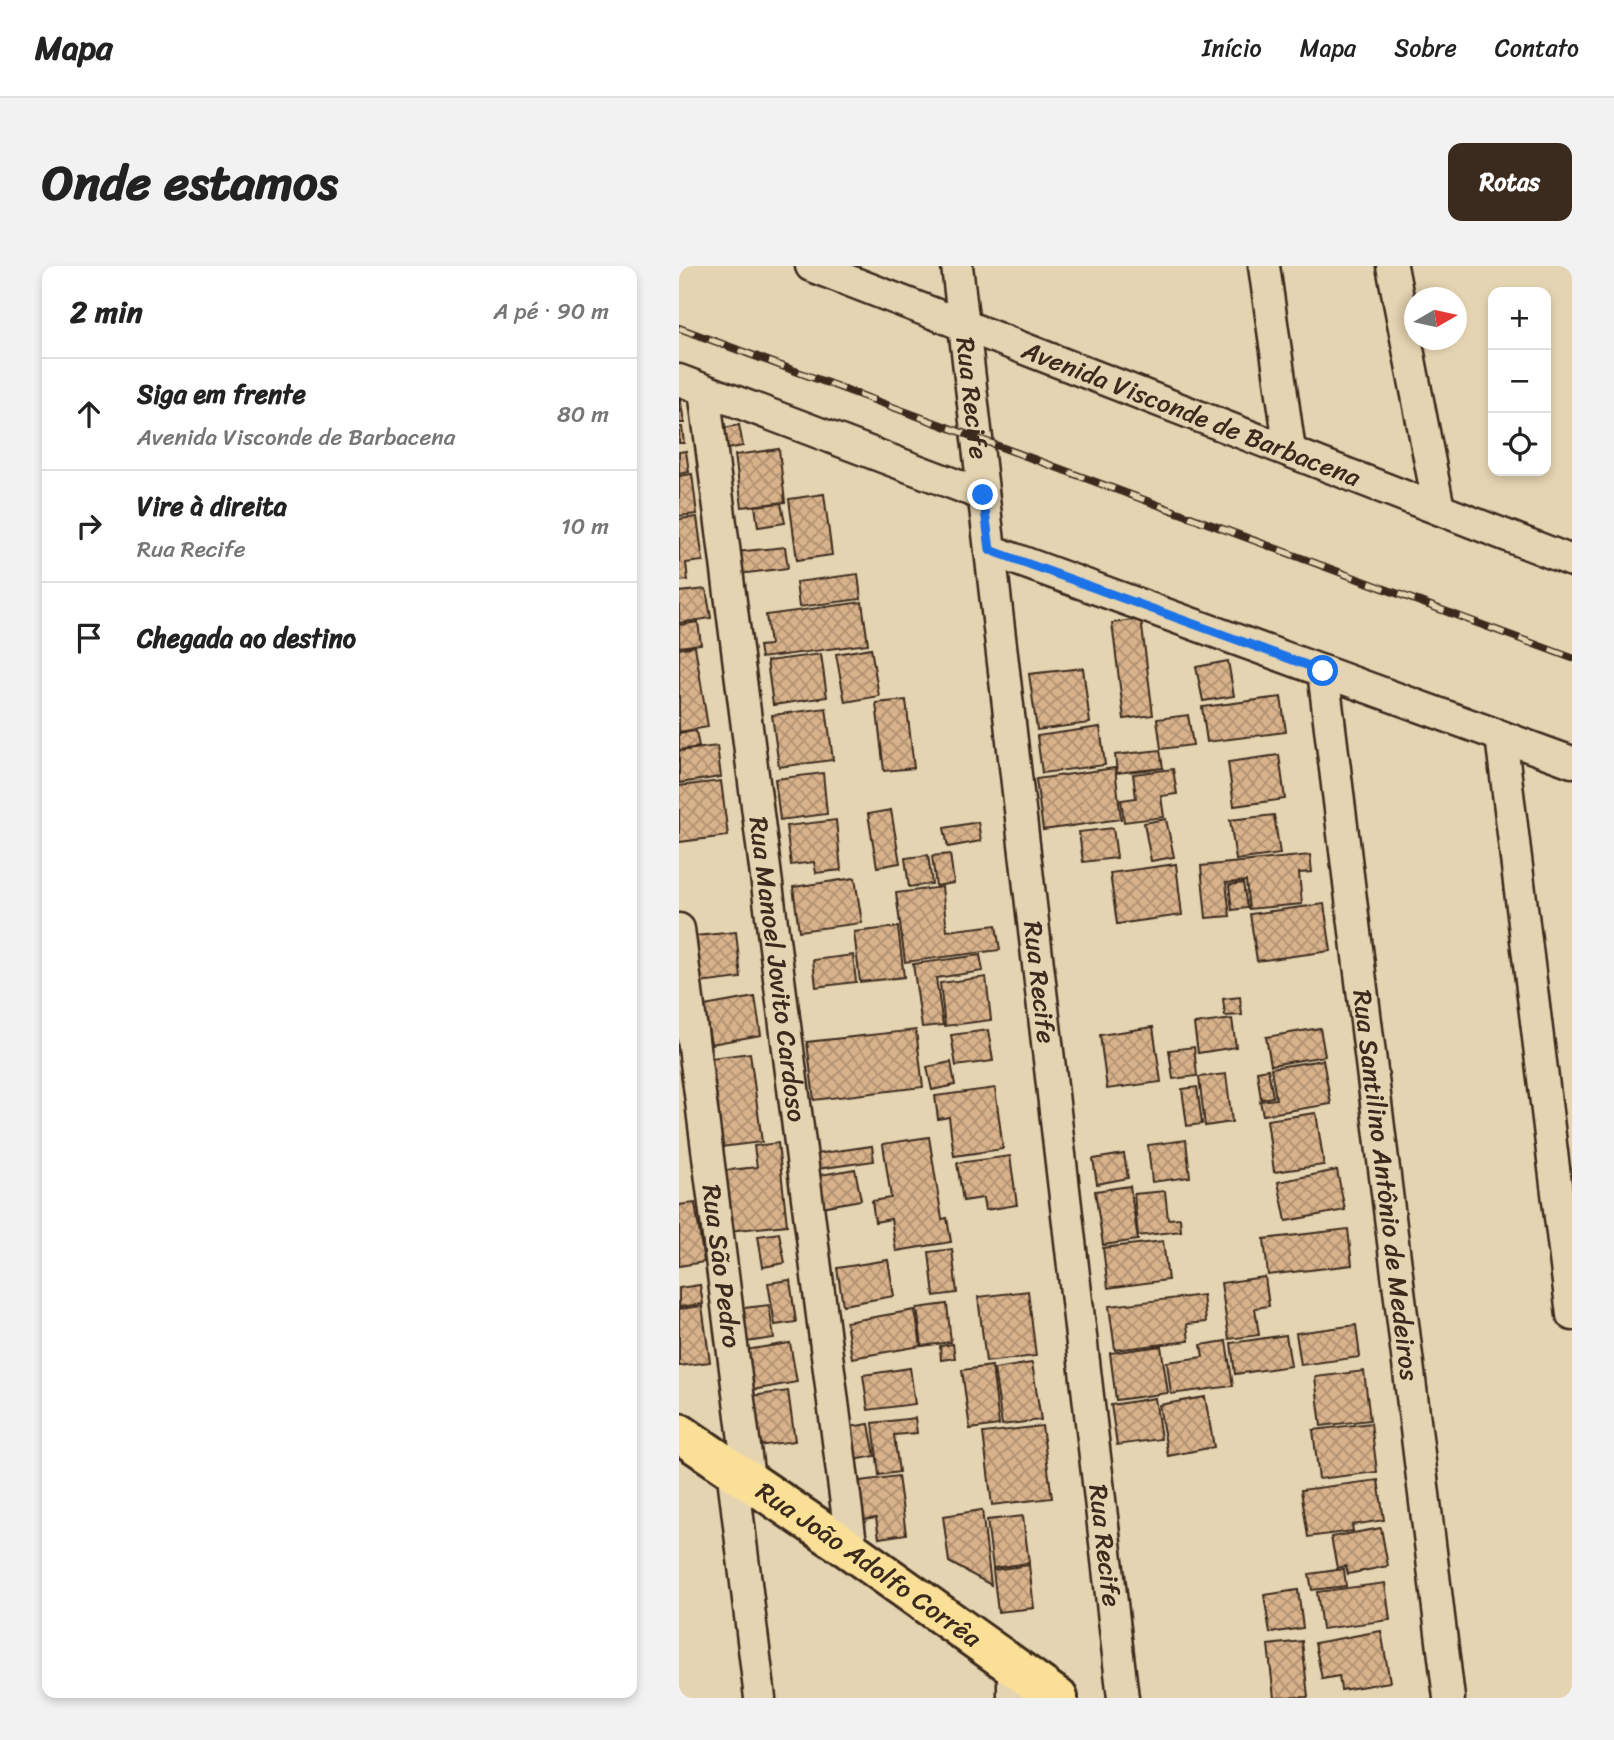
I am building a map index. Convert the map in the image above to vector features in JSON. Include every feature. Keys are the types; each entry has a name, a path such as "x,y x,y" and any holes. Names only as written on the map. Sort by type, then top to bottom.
{"main road":[{"name":"Rua João Adolfo Corrêa","path":"679,1433 852,1551 1013,1682 1058,1698"}],"street":[{"name":"Avenida Visconde de Barbacena","path":"811,266 1572,561"},
{"name":"Rua Recife","path":"957,266 1123,1698"},
{"path":"1264,266 1290,451"},
{"path":"1392,266 1439,509"},
{"path":"692,385 983,495"},
{"name":"Rua Manoel Jovito Cardoso","path":"692,385 852,1551"},
{"path":"990,550 1572,762"},
{"name":"Rua Santilino Antônio de Medeiros","path":"1323,671 1450,1698"},
{"path":"1501,736 1572,1315"},
{"name":"Rua São Pedro","path":"679,929 740,1474 760,1698"}],"building":[{"path":"680,395 684,423 679,423"},
{"path":"739,425 743,446 722,450 718,429"},
{"path":"679,427 682,427 684,443 679,443"},
{"path":"779,449 785,502 742,507 735,455"},
{"path":"686,451 689,472 679,474 679,452"},
{"path":"692,474 697,514 679,516 679,476"},
{"path":"824,494 832,555 797,560 789,499"},
{"path":"781,503 785,523 758,527 755,506"},
{"path":"697,517 703,561 686,563 688,580 679,581 679,519"},
{"path":"785,547 788,568 739,574 736,552"},
{"path":"858,574 861,599 799,607 796,582"},
{"path":"706,589 711,618 679,623 679,592"},
{"path":"862,602 868,644 761,658 759,646 770,645 766,615"},
{"path":"1141,619 1153,715 1124,719 1112,623"},
{"path":"698,622 701,644 679,647 679,625"},
{"path":"695,646 708,727 679,732 679,649"},
{"path":"871,648 879,696 845,702 836,654"},
{"path":"821,654 827,697 773,705 767,661"},
{"path":"1228,661 1234,696 1203,701 1196,667"},
{"path":"1083,668 1090,723 1037,730 1029,674"},
{"path":"1281,697 1286,732 1207,742 1202,707"},
{"path":"906,700 914,768 884,771 876,703"},
{"path":"826,708 833,760 779,767 772,715"},
{"path":"1188,715 1193,745 1161,749 1157,719"},
{"path":"1100,727 1105,765 1042,773 1037,736"},
{"path":"696,731 699,747 679,750 679,733"},
{"path":"717,746 721,777 679,783 679,751"},
{"path":"1160,750 1163,768 1117,773 1115,755"},
{"path":"1279,755 1285,799 1234,806 1228,762"},
{"path":"1115,768 1121,819 1043,830 1036,779"},
{"path":"1173,769 1177,794 1161,796 1164,817 1124,822 1121,800 1136,798 1133,774"},
{"path":"823,773 827,814 780,820 775,779"},
{"path":"721,781 728,836 679,842 679,786"},
{"path":"891,810 900,863 877,867 868,814"},
{"path":"1274,815 1280,854 1236,860 1230,820"},
{"path":"1166,819 1174,857 1151,861 1144,823"},
{"path":"836,820 841,870 816,873 814,862 791,865 786,826"},
{"path":"978,822 981,841 948,847 944,828"},
{"path":"1113,828 1117,858 1083,862 1079,832"},
{"path":"950,854 954,883 936,886 932,856"},
{"path":"928,855 932,884 909,887 905,858"},
{"path":"1310,855 1312,872 1299,873 1302,904 1249,909 1246,881 1226,883 1230,916 1206,918 1201,866"},
{"path":"1176,864 1182,915 1117,924 1110,873"},
{"path":"855,878 862,923 799,931 793,887"},
{"path":"1243,883 1247,908 1232,910 1229,885"},
{"path":"942,887 947,931 996,925 1000,950 905,962 896,893"},
{"path":"1324,904 1331,951 1257,961 1250,914"},
{"path":"898,927 904,977 860,982 854,932"},
{"path":"736,932 741,978 700,983 695,936"},
{"path":"853,955 856,982 816,987 813,960"},
{"path":"980,955 983,971 936,978 943,1025 922,1027 913,964"},
{"path":"986,977 991,1020 945,1026 940,983"},
{"path":"755,997 761,1035 711,1044 704,1006"},
{"path":"1240,997 1242,1015 1225,1016 1223,999"},
{"path":"1232,1019 1236,1047 1198,1053 1194,1024"},
{"path":"1153,1027 1161,1082 1107,1089 1100,1035"},
{"path":"1320,1028 1325,1056 1271,1065 1266,1037"},
{"path":"916,1030 923,1087 814,1100 807,1042"},
{"path":"988,1030 993,1061 956,1066 951,1035"},
{"path":"1194,1047 1197,1076 1173,1079 1169,1050"},
{"path":"750,1053 762,1142 713,1148 702,1059"},
{"path":"1323,1060 1331,1104 1263,1115 1260,1101 1276,1099 1271,1068"},
{"path":"951,1062 955,1085 932,1090 927,1067"},
{"path":"1268,1069 1273,1097 1261,1099 1257,1071"},
{"path":"1226,1074 1232,1122 1205,1126 1199,1077"},
{"path":"1197,1087 1202,1124 1187,1126 1182,1089"},
{"path":"995,1088 1003,1149 954,1156 949,1117 938,1119 935,1096"},
{"path":"1316,1113 1324,1165 1274,1172 1267,1120"},
{"path":"929,1137 942,1219 947,1218 951,1242 896,1251 891,1219 875,1222 872,1201 891,1198 883,1144"},
{"path":"1186,1140 1190,1177 1152,1182 1148,1145"},
{"path":"778,1143 787,1225 728,1231 721,1171 757,1167 754,1146"},
{"path":"872,1146 874,1161 817,1169 815,1154"},
{"path":"1124,1154 1128,1178 1097,1184 1093,1159"},
{"path":"1010,1156 1017,1205 985,1210 983,1198 963,1201 957,1163"},
{"path":"855,1169 861,1200 821,1207 815,1176"},
{"path":"1337,1170 1345,1210 1286,1221 1278,1182"},
{"path":"1130,1186 1138,1240 1103,1245 1095,1191"},
{"path":"1165,1191 1168,1219 1180,1218 1181,1231 1138,1236 1134,1194"},
{"path":"695,1203 704,1262 679,1266 679,1205"},
{"path":"1348,1229 1352,1265 1268,1275 1264,1239"},
{"path":"779,1233 785,1263 763,1267 758,1236"},
{"path":"1163,1241 1168,1280 1108,1288 1103,1248"},
{"path":"952,1249 957,1293 934,1296 929,1252"},
{"path":"888,1260 894,1296 843,1305 837,1268"},
{"path":"1265,1277 1269,1306 1255,1308 1259,1335 1229,1339 1221,1283"},
{"path":"790,1280 796,1322 775,1325 768,1283"},
{"path":"700,1285 703,1304 679,1307 679,1288"},
{"path":"1028,1291 1036,1356 986,1362 978,1297"},
{"path":"1203,1295 1206,1322 1187,1324 1189,1341 1115,1350 1109,1306"},
{"path":"947,1304 951,1342 922,1346 917,1308"},
{"path":"769,1305 774,1338 739,1343 736,1309"},
{"path":"702,1306 710,1362 679,1366 679,1309"},
{"path":"915,1310 921,1346 852,1358 846,1322"},
{"path":"1356,1325 1360,1357 1301,1365 1296,1333"},
{"path":"1286,1335 1291,1366 1235,1374 1231,1343"},
{"path":"1226,1341 1233,1386 1171,1394 1167,1362 1203,1357 1201,1345"},
{"path":"790,1343 797,1382 752,1390 745,1350"},
{"path":"953,1344 955,1358 941,1360 940,1346"},
{"path":"1161,1346 1168,1393 1116,1400 1110,1353"},
{"path":"1032,1363 1041,1420 1002,1425 994,1369"},
{"path":"992,1366 999,1425 970,1429 962,1370"},
{"path":"910,1368 915,1404 868,1410 863,1375"},
{"path":"1364,1371 1370,1420 1321,1426 1315,1377"},
{"path":"788,1391 795,1441 758,1446 751,1396"},
{"path":"1205,1397 1214,1447 1168,1456 1159,1405"},
{"path":"1155,1398 1161,1439 1117,1445 1111,1405"},
{"path":"915,1418 917,1433 894,1435 899,1472 879,1475 873,1423"},
{"path":"1371,1423 1377,1472 1319,1479 1313,1430"},
{"path":"869,1424 875,1456 854,1460 849,1427"},
{"path":"1042,1426 1052,1498 992,1505 983,1433"},
{"path":"898,1476 906,1534 879,1538 876,1518 857,1521 852,1482"},
{"path":"1378,1480 1384,1520 1352,1525 1353,1531 1308,1537 1301,1490"},
{"path":"982,1510 991,1585 949,1562 943,1516"},
{"path":"1023,1516 1029,1563 993,1568 987,1520"},
{"path":"1381,1528 1388,1566 1348,1574 1346,1566 1337,1568 1331,1537"},
{"path":"1029,1565 1034,1608 998,1612 993,1570"},
{"path":"1344,1569 1346,1586 1312,1590 1309,1574"},
{"path":"1385,1583 1390,1620 1322,1629 1317,1592"},
{"path":"1298,1590 1303,1628 1270,1633 1264,1595"},
{"path":"1381,1631 1390,1682 1341,1690 1339,1676 1322,1679 1315,1643"},
{"path":"1302,1641 1308,1697 1274,1698 1268,1645"}],"railway":[{"path":"679,328 1572,658"}],"route":[{"path":"983,495 990,550 1323,671"}]}
